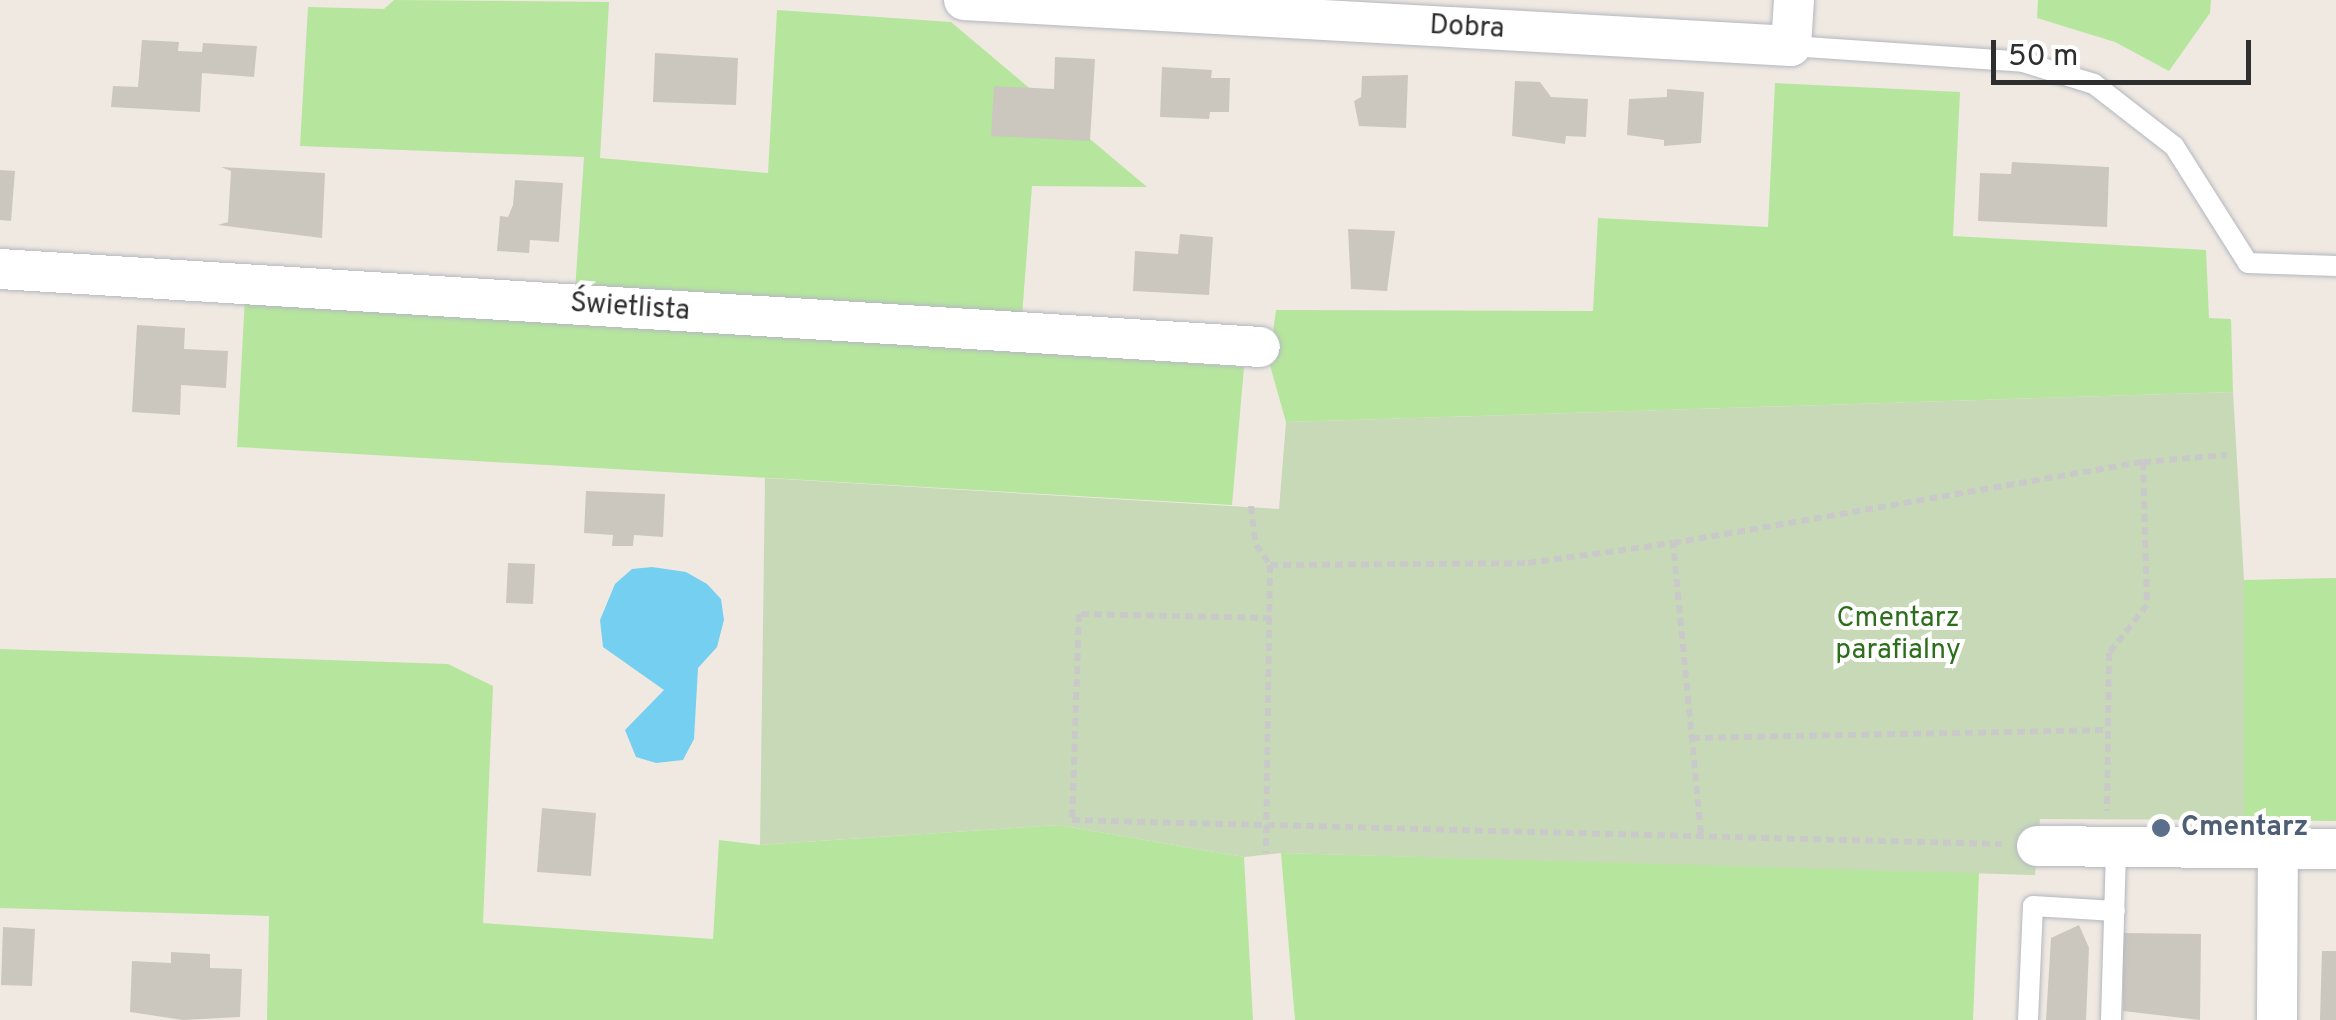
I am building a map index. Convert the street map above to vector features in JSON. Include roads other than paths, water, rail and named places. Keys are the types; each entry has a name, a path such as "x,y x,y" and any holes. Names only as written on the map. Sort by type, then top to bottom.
{"street":[{"name":"Dobra","path":"964,0 1791,46"},
{"path":"1791,46 1794,0"},
{"name":"Świetlista","path":"0,269 1260,347"},
{"path":"2038,846 2111,832 2278,848 2336,849"},
{"path":"2277,1020 2278,848"}],"lane":[{"path":"1791,46 2023,62 2094,84 2174,146 2248,263 2336,266"},
{"path":"2111,832 2115,911 2111,1020"},
{"path":"2028,1020 2034,906 2115,911"}],"water":[{"path":"652,567 686,572 707,584 721,599 724,620 717,647 698,668 694,739 683,760 656,763 636,757 625,730 664,690 603,647 600,620 615,584 632,569"}],"place":[{"name":"Cmentarz","path":"2161,828"}],"park label":[{"name":"Cmentarz parafialny","path":"1898,635"}]}
